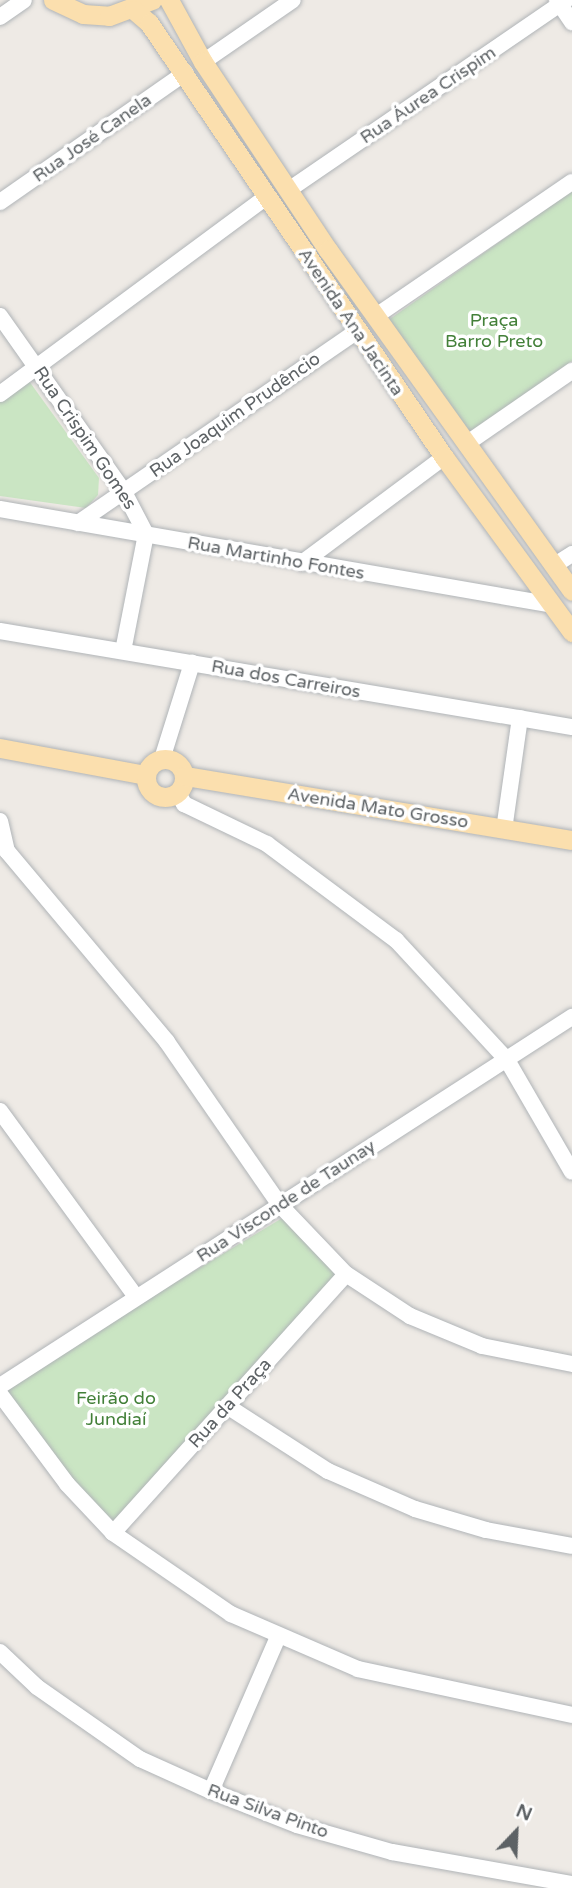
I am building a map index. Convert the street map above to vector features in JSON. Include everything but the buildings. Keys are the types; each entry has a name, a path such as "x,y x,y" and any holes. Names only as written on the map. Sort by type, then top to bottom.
{"main road":[{"path":"53,0 83,14 109,16 134,10 152,0"},
{"name":"Avenida Ana Jacinta","path":"169,0 203,62 290,189 328,250 572,591"},
{"name":"Avenida Ana Jacinta","path":"134,10 149,23 265,198 444,457 572,632"},
{"path":"310,261 328,250"},
{"path":"497,527 519,514"},
{"path":"0,748 146,775"},
{"path":"162,759 174,761 181,784 167,798 155,795 147,786 146,775 152,764 162,759"},
{"name":"Avenida Mato Grosso","path":"181,784 572,840"}],"street":[{"path":"0,17 24,0"},
{"path":"203,62 293,0"},
{"path":"561,1 572,22"},
{"name":"Rua Áurea Crispim","path":"290,189 561,1"},
{"name":"Rua José Canela","path":"0,202 184,74"},
{"path":"376,316 572,182"},
{"path":"0,394 265,198"},
{"name":"Rua Crispim Gomes","path":"0,316 124,492 146,534"},
{"name":"Rua Joaquim Prudêncio","path":"78,523 357,331"},
{"path":"466,443 572,371"},
{"path":"302,563 444,457"},
{"name":"Rua Martinho Fontes","path":"0,509 553,605"},
{"path":"123,651 146,534"},
{"path":"555,565 572,554"},
{"name":"Rua dos Carreiros","path":"0,631 572,727"},
{"path":"162,759 191,663"},
{"path":"504,830 520,718"},
{"path":"181,784 184,804 267,845 396,940 507,1060 571,1168"},
{"path":"0,821 7,851 167,1042 280,1205 346,1274 410,1316 482,1346 572,1364"},
{"name":"Rua Visconde de Taunay","path":"0,1386 572,1017"},
{"path":"0,1111 136,1297"},
{"name":"Rua da Praça","path":"113,1533 346,1274"},
{"path":"0,1394 67,1484 113,1533 231,1614 278,1637 358,1669 572,1715"},
{"path":"227,1406 328,1471 415,1509 486,1530 572,1546"},
{"path":"211,1791 278,1637"},
{"name":"Rua Silva Pinto","path":"0,1653 37,1688 140,1759 211,1791 297,1825 392,1852 572,1884"}],"green space":[{"name":"Praça Barro Preto","path":"572,191 572,361 464,438 387,321"},
{"path":"29,381 99,478 98,495 86,508 0,496 0,397"},
{"name":"Feirão do Jundiaí","path":"284,1217 344,1273 113,1527 0,1395 0,1388"}]}
